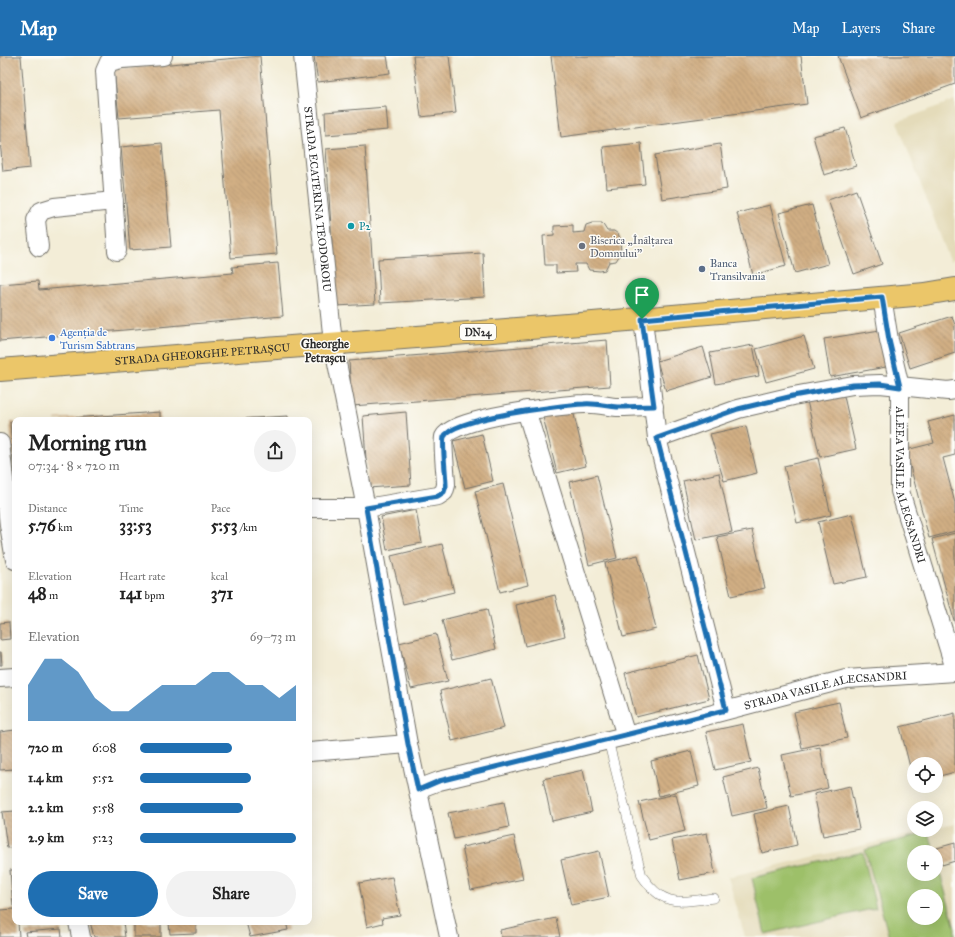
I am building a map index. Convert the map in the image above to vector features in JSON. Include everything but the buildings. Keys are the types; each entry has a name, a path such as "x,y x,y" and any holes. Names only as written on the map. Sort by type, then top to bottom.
{"main road":[{"name":"STRADA GHEORGHE PETRAȘCU","path":"0,370 642,319 955,289"}],"street":[{"path":"117,251 105,71 109,62 122,59 163,56"},
{"name":"STRADA ECATERINA TEODOROIU","path":"304,56 333,343"},
{"path":"39,247 36,220 41,211 54,207 114,201"},
{"name":"ALEEA VASILE ALECSANDRI","path":"882,297 889,340 900,387 900,490 955,669"},
{"path":"642,319 657,438 726,710"},
{"path":"333,343 366,508 408,744 449,937"},
{"path":"657,438 738,409 793,396 853,385 880,384 948,391 955,390"},
{"path":"312,508 366,508 438,496 444,492 446,486 444,438 450,429 462,424 526,410 583,404 600,404 617,407 654,406"},
{"path":"526,410 617,738"},
{"path":"0,443 4,526 12,551"},
{"name":"STRADA VASILE ALECSANDRI","path":"418,790 439,781 617,738 846,679 955,672"},
{"path":"0,678 12,677"},
{"path":"312,752 408,744"},
{"path":"79,925 81,937"}],"lane":[{"path":"617,738 642,876 652,891 660,897 682,902 714,898"}],"shaded area":[{"path":"955,100 955,259 950,261 897,122"},
{"path":"955,824 955,937 745,937 728,877 907,835 907,837 943,837 943,827"}],"green space":[{"path":"911,837 930,837 932,845 907,845 907,881 942,881 955,928 955,937 889,937 865,850"},
{"path":"863,852 876,908 765,934 752,878"}],"place":[{"name":"P2","path":"351,226"},
{"name":"Biserica „Înălțarea Domnului\"","path":"582,246"},
{"name":"Banca Transilvania","path":"702,269"},
{"name":"Agenția de Turism Sabtrans","path":"52,338"}],"district":[{"name":"Gheorghe Petrașcu","path":"325,351"}],"route":[{"path":"882,297 889,340 900,387 880,384 853,385 793,396 738,409 657,438 726,710 675,724 439,781 418,790 408,744 366,508 438,496 444,492 446,486 444,438 450,429 462,424 526,410 583,404 600,404 617,407 654,406 642,319 882,297"}]}
